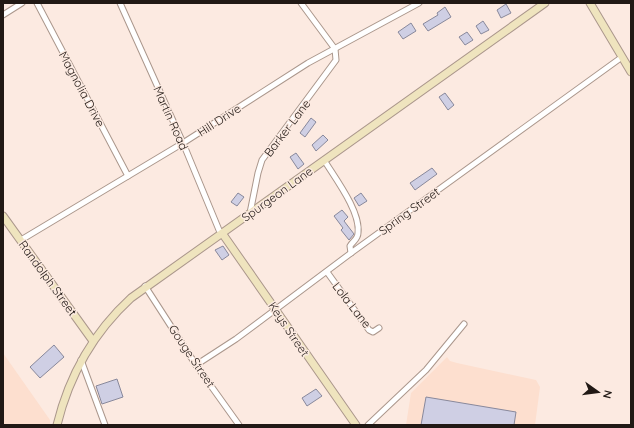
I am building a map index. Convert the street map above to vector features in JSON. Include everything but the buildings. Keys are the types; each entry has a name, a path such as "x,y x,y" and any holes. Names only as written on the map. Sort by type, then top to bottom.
{"street":[{"path":"3,15 22,3"},
{"name":"Magnolia Drive","path":"37,3 128,176"},
{"name":"Martin Road","path":"120,3 183,143 218,230 222,233"},
{"path":"301,3 335,49"},
{"name":"Hill Drive","path":"21,240 183,143 308,62 419,3"},
{"name":"Spurgeon Lane","path":"57,425 66,392 93,341 114,314 146,286 545,3"},
{"path":"590,3 631,72"},
{"name":"Barker Lane","path":"250,213 262,160 336,60 335,49"},
{"name":"Spring Street","path":"196,365 236,339 351,253 622,57"},
{"path":"324,160 341,187 357,219 358,234 350,246 351,253"},
{"name":"Randolph Street","path":"3,216 93,341"},
{"name":"Keys Street","path":"222,233 354,425"},
{"name":"Lola Lane","path":"327,272 369,330 373,332 379,328"},
{"name":"Gouge Street","path":"146,286 196,365 239,425"},
{"path":"368,425 426,370 464,324"},
{"path":"82,360 105,425"}],"shaded area":[{"path":"3,353 50,420 50,425 3,425"},
{"path":"447,357 450,361 457,363 536,380 540,387 535,425 406,425 411,393"}]}
